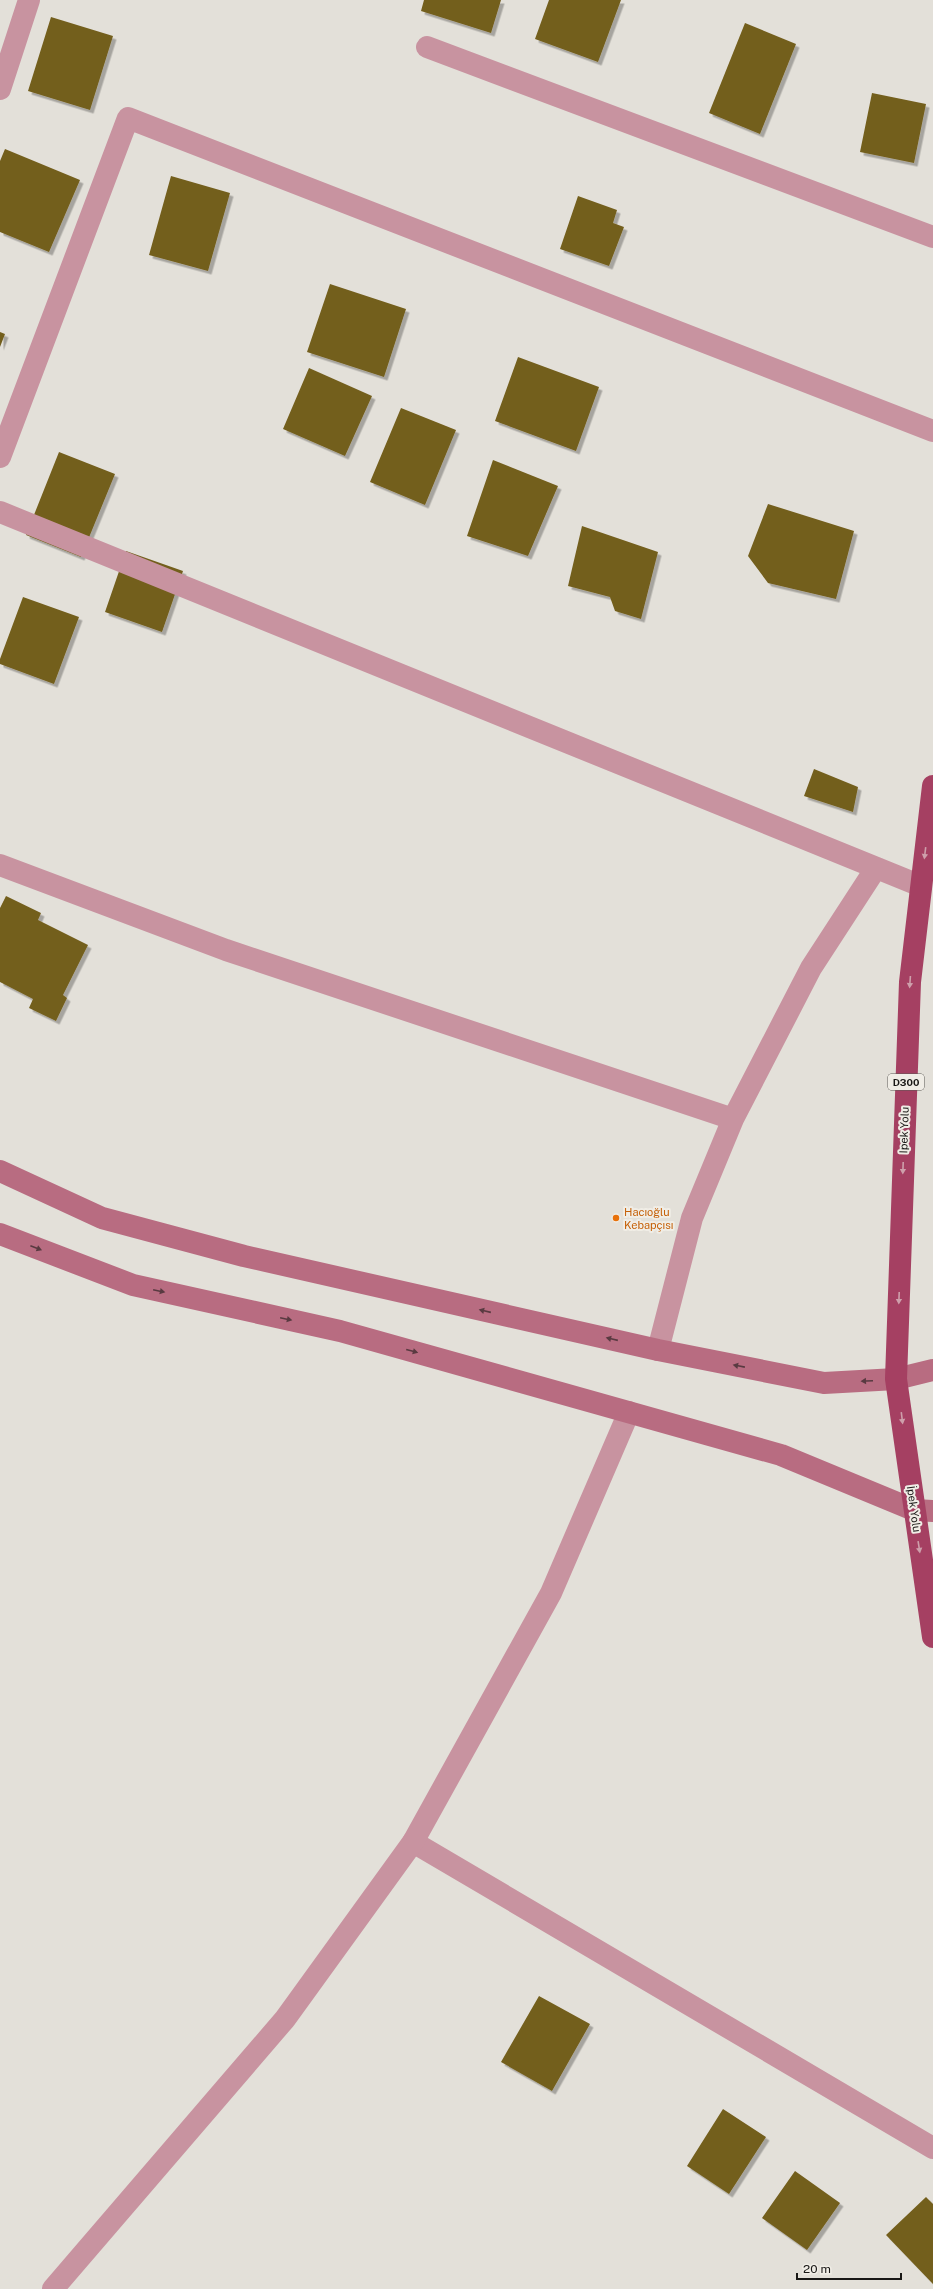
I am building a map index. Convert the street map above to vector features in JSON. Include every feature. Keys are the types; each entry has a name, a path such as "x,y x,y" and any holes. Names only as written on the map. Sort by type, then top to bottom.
{"highway":[{"name":"Ipek Yolu","path":"896,1379 910,982 933,786"},
{"name":"İpek Yolu","path":"896,1379 923,1510 933,1638"}],"main road":[{"path":"0,1171 102,1218 244,1256 658,1350 824,1383 896,1379 933,1370"},
{"path":"0,1234 133,1286 340,1331 781,1455 923,1510"}],"street":[{"path":"0,89 29,0"},
{"path":"427,47 933,237"},
{"path":"0,457 128,118 933,431"},
{"path":"0,512 921,886"},
{"path":"0,866 226,950 733,1119"},
{"path":"658,1350 692,1218 733,1119 811,968 876,868"},
{"path":"53,2289 285,2019 413,1842 551,1593 629,1412"},
{"path":"413,1842 933,2148"}],"building":[{"path":"424,0 501,0 491,33 421,11"},
{"path":"549,0 621,0 598,62 535,39"},
{"path":"51,17 113,36 90,110 28,91"},
{"path":"745,23 796,44 760,134 709,113"},
{"path":"872,93 926,104 914,163 860,152"},
{"path":"5,149 80,180 49,252 0,232 0,161"},
{"path":"171,176 230,193 208,271 149,255"},
{"path":"578,196 617,210 613,223 624,227 609,266 560,249"},
{"path":"330,284 406,309 384,377 307,352"},
{"path":"0,332 5,334 0,347"},
{"path":"518,357 599,387 576,451 495,421"},
{"path":"309,368 372,396 345,456 283,429"},
{"path":"401,408 456,430 425,505 370,482"},
{"path":"59,452 115,474 81,557 26,535"},
{"path":"493,460 558,486 528,556 467,536"},
{"path":"768,504 854,531 836,599 768,583 748,556"},
{"path":"582,526 658,552 641,619 615,611 610,597 568,586"},
{"path":"126,551 183,571 162,632 105,612"},
{"path":"23,597 79,617 54,684 0,664 0,659"},
{"path":"814,769 858,787 853,812 804,796"},
{"path":"6,896 41,913 38,920 88,945 63,995 67,998 56,1021 29,1008 33,999 0,982 0,908"},
{"path":"539,1996 590,2024 552,2091 501,2062"},
{"path":"723,2109 766,2137 729,2194 687,2166"},
{"path":"795,2171 840,2203 807,2250 762,2218"},
{"path":"926,2197 933,2204 933,2284 886,2235"}],"place":[{"name":"Hacıoğlu Kebapçısı","path":"616,1218"}]}
